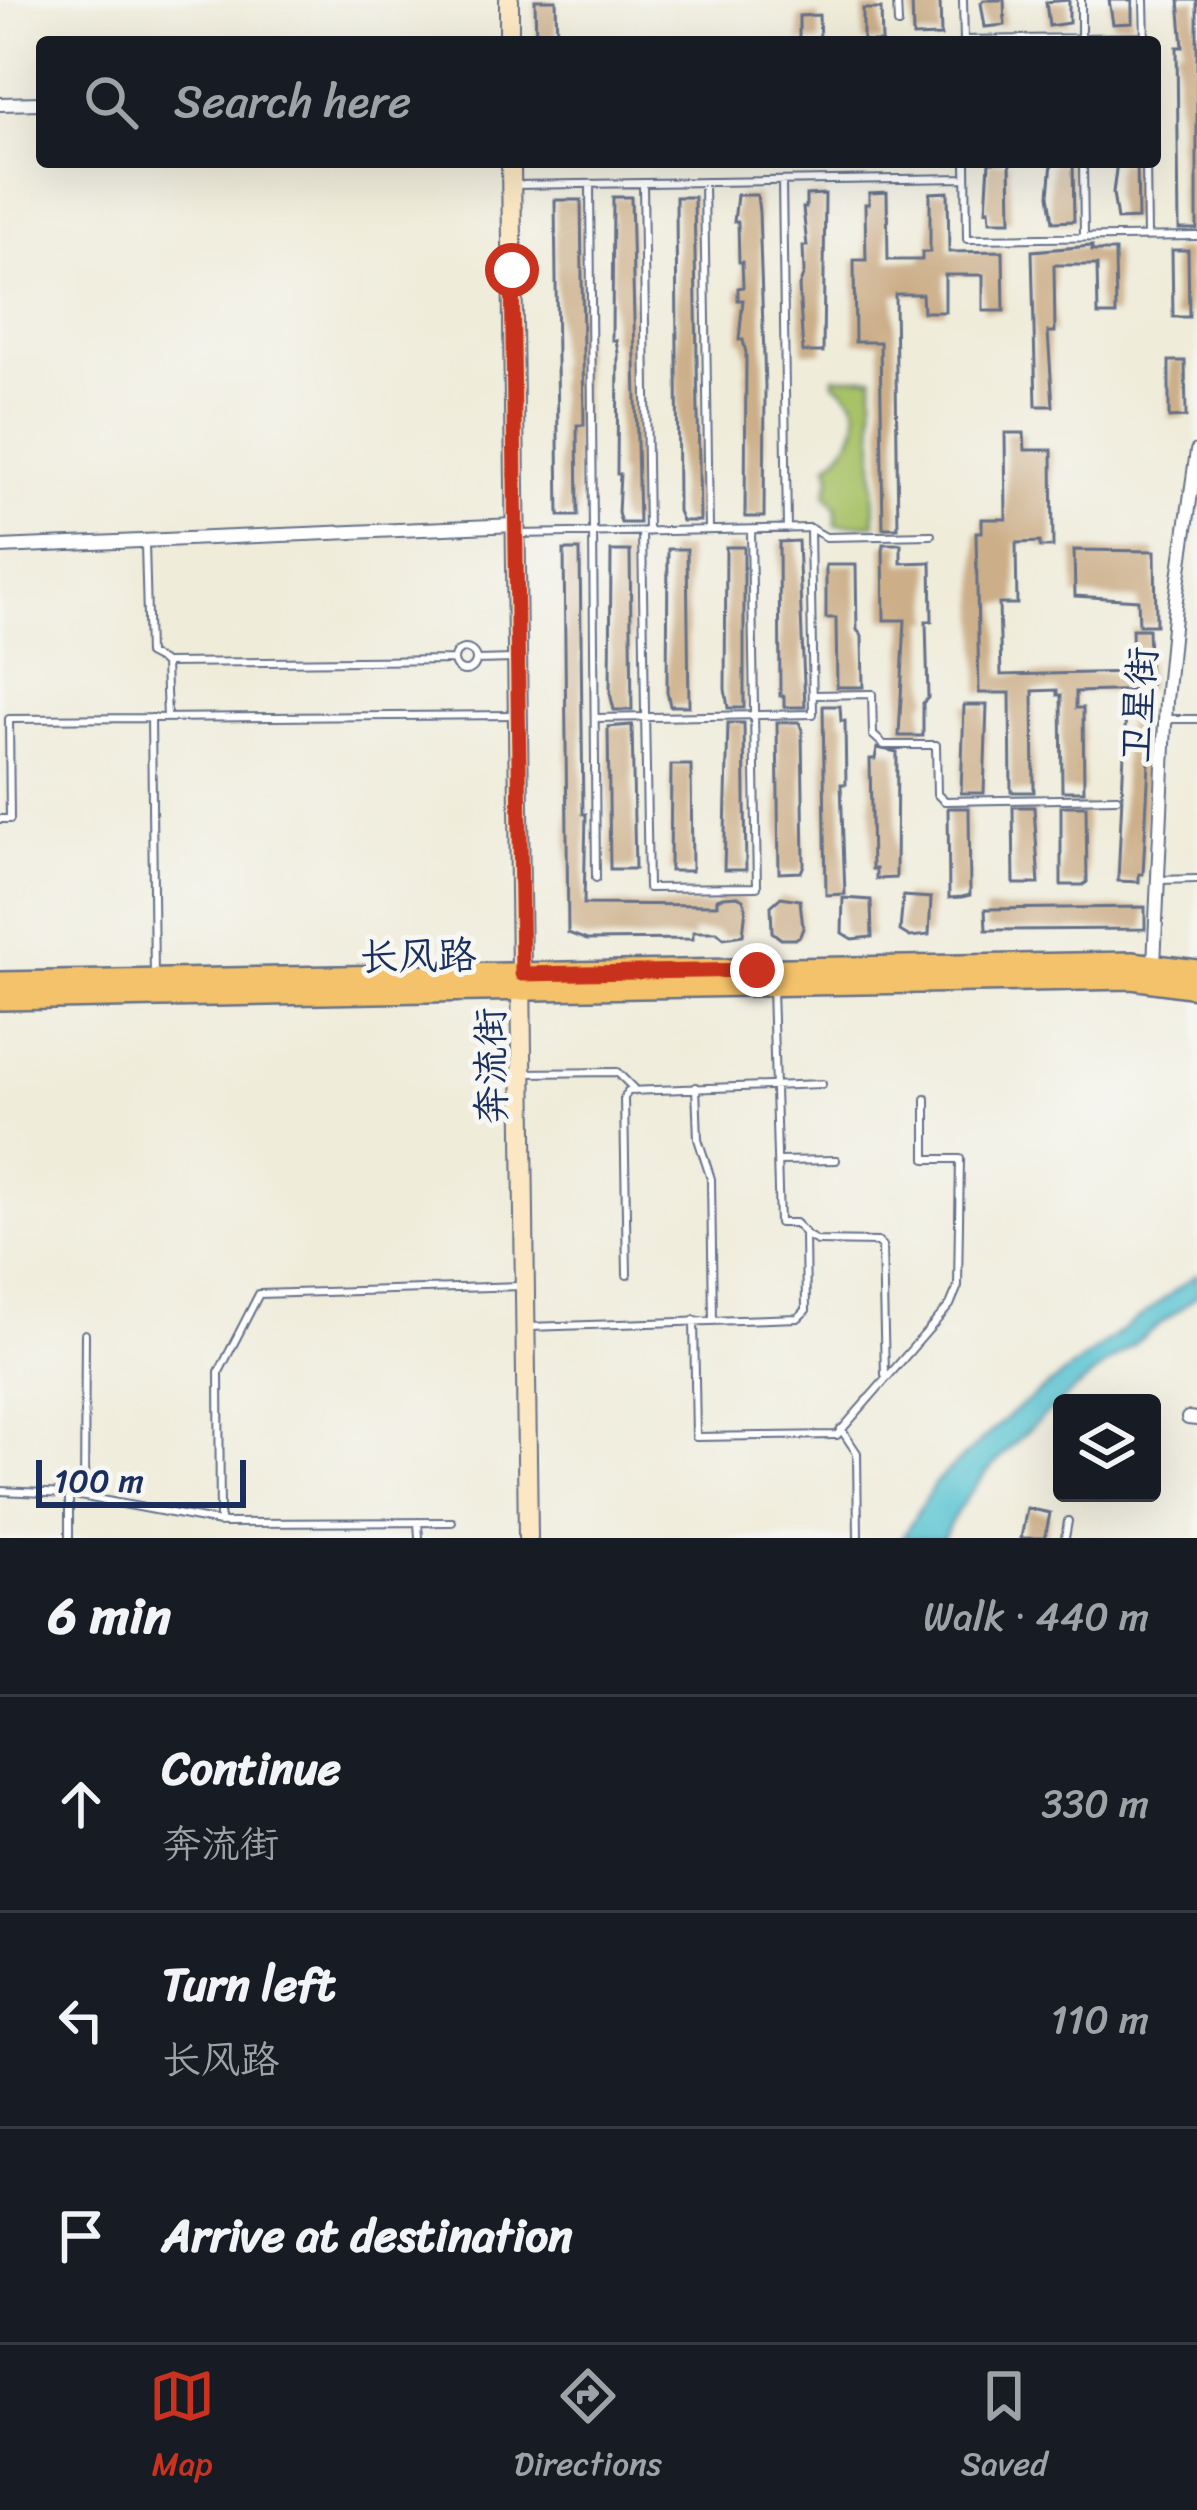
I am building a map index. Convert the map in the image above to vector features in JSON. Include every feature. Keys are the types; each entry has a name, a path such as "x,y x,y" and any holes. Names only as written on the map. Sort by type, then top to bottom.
{"main road":[{"name":"长风路","path":"0,999 1154,964 1197,971"},
{"name":"长风路","path":"0,983 772,985 1132,978 1197,987"}],"street":[{"path":"509,0 509,36"},
{"path":"0,104 36,103"},
{"name":"奔流街","path":"511,168 528,1538"},
{"name":"卫星街","path":"1154,964 1165,719 1197,451"},
{"path":"0,547 516,529"}],"lane":[{"path":"897,0 898,24"},
{"path":"963,0 964,36"},
{"path":"1081,0 1081,36"},
{"path":"1144,0 1145,36"},
{"path":"966,168 967,239 1197,236"},
{"path":"1083,168 1084,237"},
{"path":"1146,168 1148,236"},
{"path":"511,185 966,178"},
{"path":"782,181 787,529"},
{"path":"704,182 710,530"},
{"path":"643,183 648,888 757,886 752,530"},
{"path":"590,184 596,878"},
{"path":"593,718 813,714 810,528"},
{"path":"516,529 590,533 810,528 826,537 931,535"},
{"path":"145,544 148,654 165,662 454,660"},
{"path":"454,660 462,649 471,650 476,660"},
{"path":"476,660 518,659"},
{"path":"454,660 463,672 471,670 476,660"},
{"path":"165,662 166,718"},
{"path":"813,695 872,694 873,735 884,745 936,745 937,794 944,800 1117,798"},
{"path":"0,819 10,819 9,719 519,715"},
{"path":"151,718 154,980"},
{"path":"1165,719 1197,719"},
{"path":"1159,880 1197,879"},
{"path":"772,985 779,1223 795,1223 817,1241 878,1242 882,1246 885,1375"},
{"path":"524,1073 617,1072 633,1088 822,1084"},
{"path":"697,1087 698,1139 711,1179 713,1320"},
{"path":"627,1275 624,1098 633,1088"},
{"path":"694,1320 696,1437 837,1435 950,1305 960,1272 960,1159 926,1159 926,1099"},
{"path":"778,1161 836,1160"},
{"path":"527,1327 798,1318 806,1310 805,1233"},
{"path":"220,1522 219,1372 259,1294 526,1286"},
{"path":"84,1496 85,1334"},
{"path":"842,1429 857,1453 858,1538"},
{"path":"0,1491 84,1496 220,1522 452,1522"},
{"path":"69,1494 69,1538"},
{"path":"1065,1538 1068,1521"},
{"path":"418,1522 419,1538"}],"green space":[{"path":"834,377 873,377 875,524 836,525 836,507 826,495 831,475 828,464 846,446 857,413"}],"water":[{"path":"1197,1274 1197,1296 1070,1394 1053,1394 1053,1408 988,1471 943,1538 902,1538 935,1483 1012,1413"}],"building":[{"path":"535,0 556,0 557,36 536,36"},
{"path":"912,0 940,0 941,36 913,36"},
{"path":"984,0 1004,0 1005,25 985,27"},
{"path":"1069,0 1069,23 1049,26 1046,2"},
{"path":"1109,0 1132,0 1132,23 1113,24"},
{"path":"1179,0 1197,0 1197,229 1179,229 1177,47 1183,47"},
{"path":"863,9 881,9 882,36 863,36"},
{"path":"819,15 820,36 799,36 799,16"},
{"path":"989,168 1010,168 1011,221 990,221 986,210"},
{"path":"1051,168 1073,168 1074,221 1053,222"},
{"path":"1116,168 1137,168 1138,219 1117,220"},
{"path":"887,192 888,260 922,260 922,252 930,252 930,193 948,192 949,252 1003,251 1004,311 983,311 983,275 945,275 945,312 923,312 922,294 895,294 898,528 883,528 880,342 855,342 854,260 866,260 865,204 869,204 869,193"},
{"path":"825,194 823,352 803,352 799,286 804,273 803,246 807,246 803,208 806,195"},
{"path":"737,195 757,195 759,212 764,517 745,517 746,353 739,340 743,300 738,300 738,288 743,287 738,222 734,222"},
{"path":"613,197 631,197 639,523 621,523 618,513"},
{"path":"676,197 694,197 700,521 682,521 678,511"},
{"path":"555,200 581,200 584,425 577,425 578,516 559,516"},
{"path":"1092,246 1092,251 1115,251 1116,315 1098,315 1097,265 1054,265 1055,332 1048,332 1053,406 1036,406 1032,251"},
{"path":"1172,250 1188,250 1189,317 1173,317"},
{"path":"1169,361 1185,361 1186,417 1169,418"},
{"path":"1005,433 1024,433 1025,450 1052,450 1053,547 1016,543 1017,604 999,604 1001,675 1133,672 1132,629 1148,629 1150,690 1076,692 1076,708 1083,708 1084,791 1062,791 1061,695 1057,690 1033,691 1034,792 1011,792 1010,693 979,693 976,532 982,532 982,519 1006,519"},
{"path":"798,541 805,707 784,707 784,696 780,696 779,542"},
{"path":"883,544 901,544 901,563 931,562 932,621 926,621 928,698 923,703 923,736 899,736 905,620 884,620"},
{"path":"726,547 744,547 744,708 728,708 725,689"},
{"path":"668,549 687,549 689,706 670,706 667,691"},
{"path":"564,550 580,550 584,904 717,905 717,899 737,896 746,908 743,935 724,938 717,932 693,932 693,939 587,940 568,933"},
{"path":"1074,550 1155,551 1156,625 1139,625 1138,600 1075,596"},
{"path":"611,551 630,551 632,710 614,710 610,693"},
{"path":"826,565 856,565 863,687 837,687 836,618 826,618"},
{"path":"964,705 987,705 984,793 961,793"},
{"path":"823,706 840,706 841,721 845,721 846,784 841,784 845,894 826,895"},
{"path":"1126,710 1147,711 1146,726 1151,726 1139,882 1118,881"},
{"path":"777,722 799,722 802,730 801,872 779,873"},
{"path":"728,723 744,723 746,870 724,870"},
{"path":"632,725 635,869 610,869 608,727"},
{"path":"877,748 897,752 896,878 876,879 876,869 872,869 870,759 875,759"},
{"path":"671,765 691,765 692,871 670,871"},
{"path":"1061,806 1086,806 1087,882 1083,885 1061,885"},
{"path":"1013,807 1034,807 1039,884 1014,884"},
{"path":"948,808 969,808 970,895 962,897 949,898"},
{"path":"903,896 931,898 929,935 910,937 900,931"},
{"path":"781,897 800,900 803,928 795,939 781,939 772,932 771,906"},
{"path":"843,898 871,900 872,937 852,939 842,933"},
{"path":"1145,907 1145,929 986,930 985,909"},
{"path":"1027,1508 1050,1513 1045,1538 1021,1538"}],"route":[{"path":"512,270 522,974 757,970"}]}
